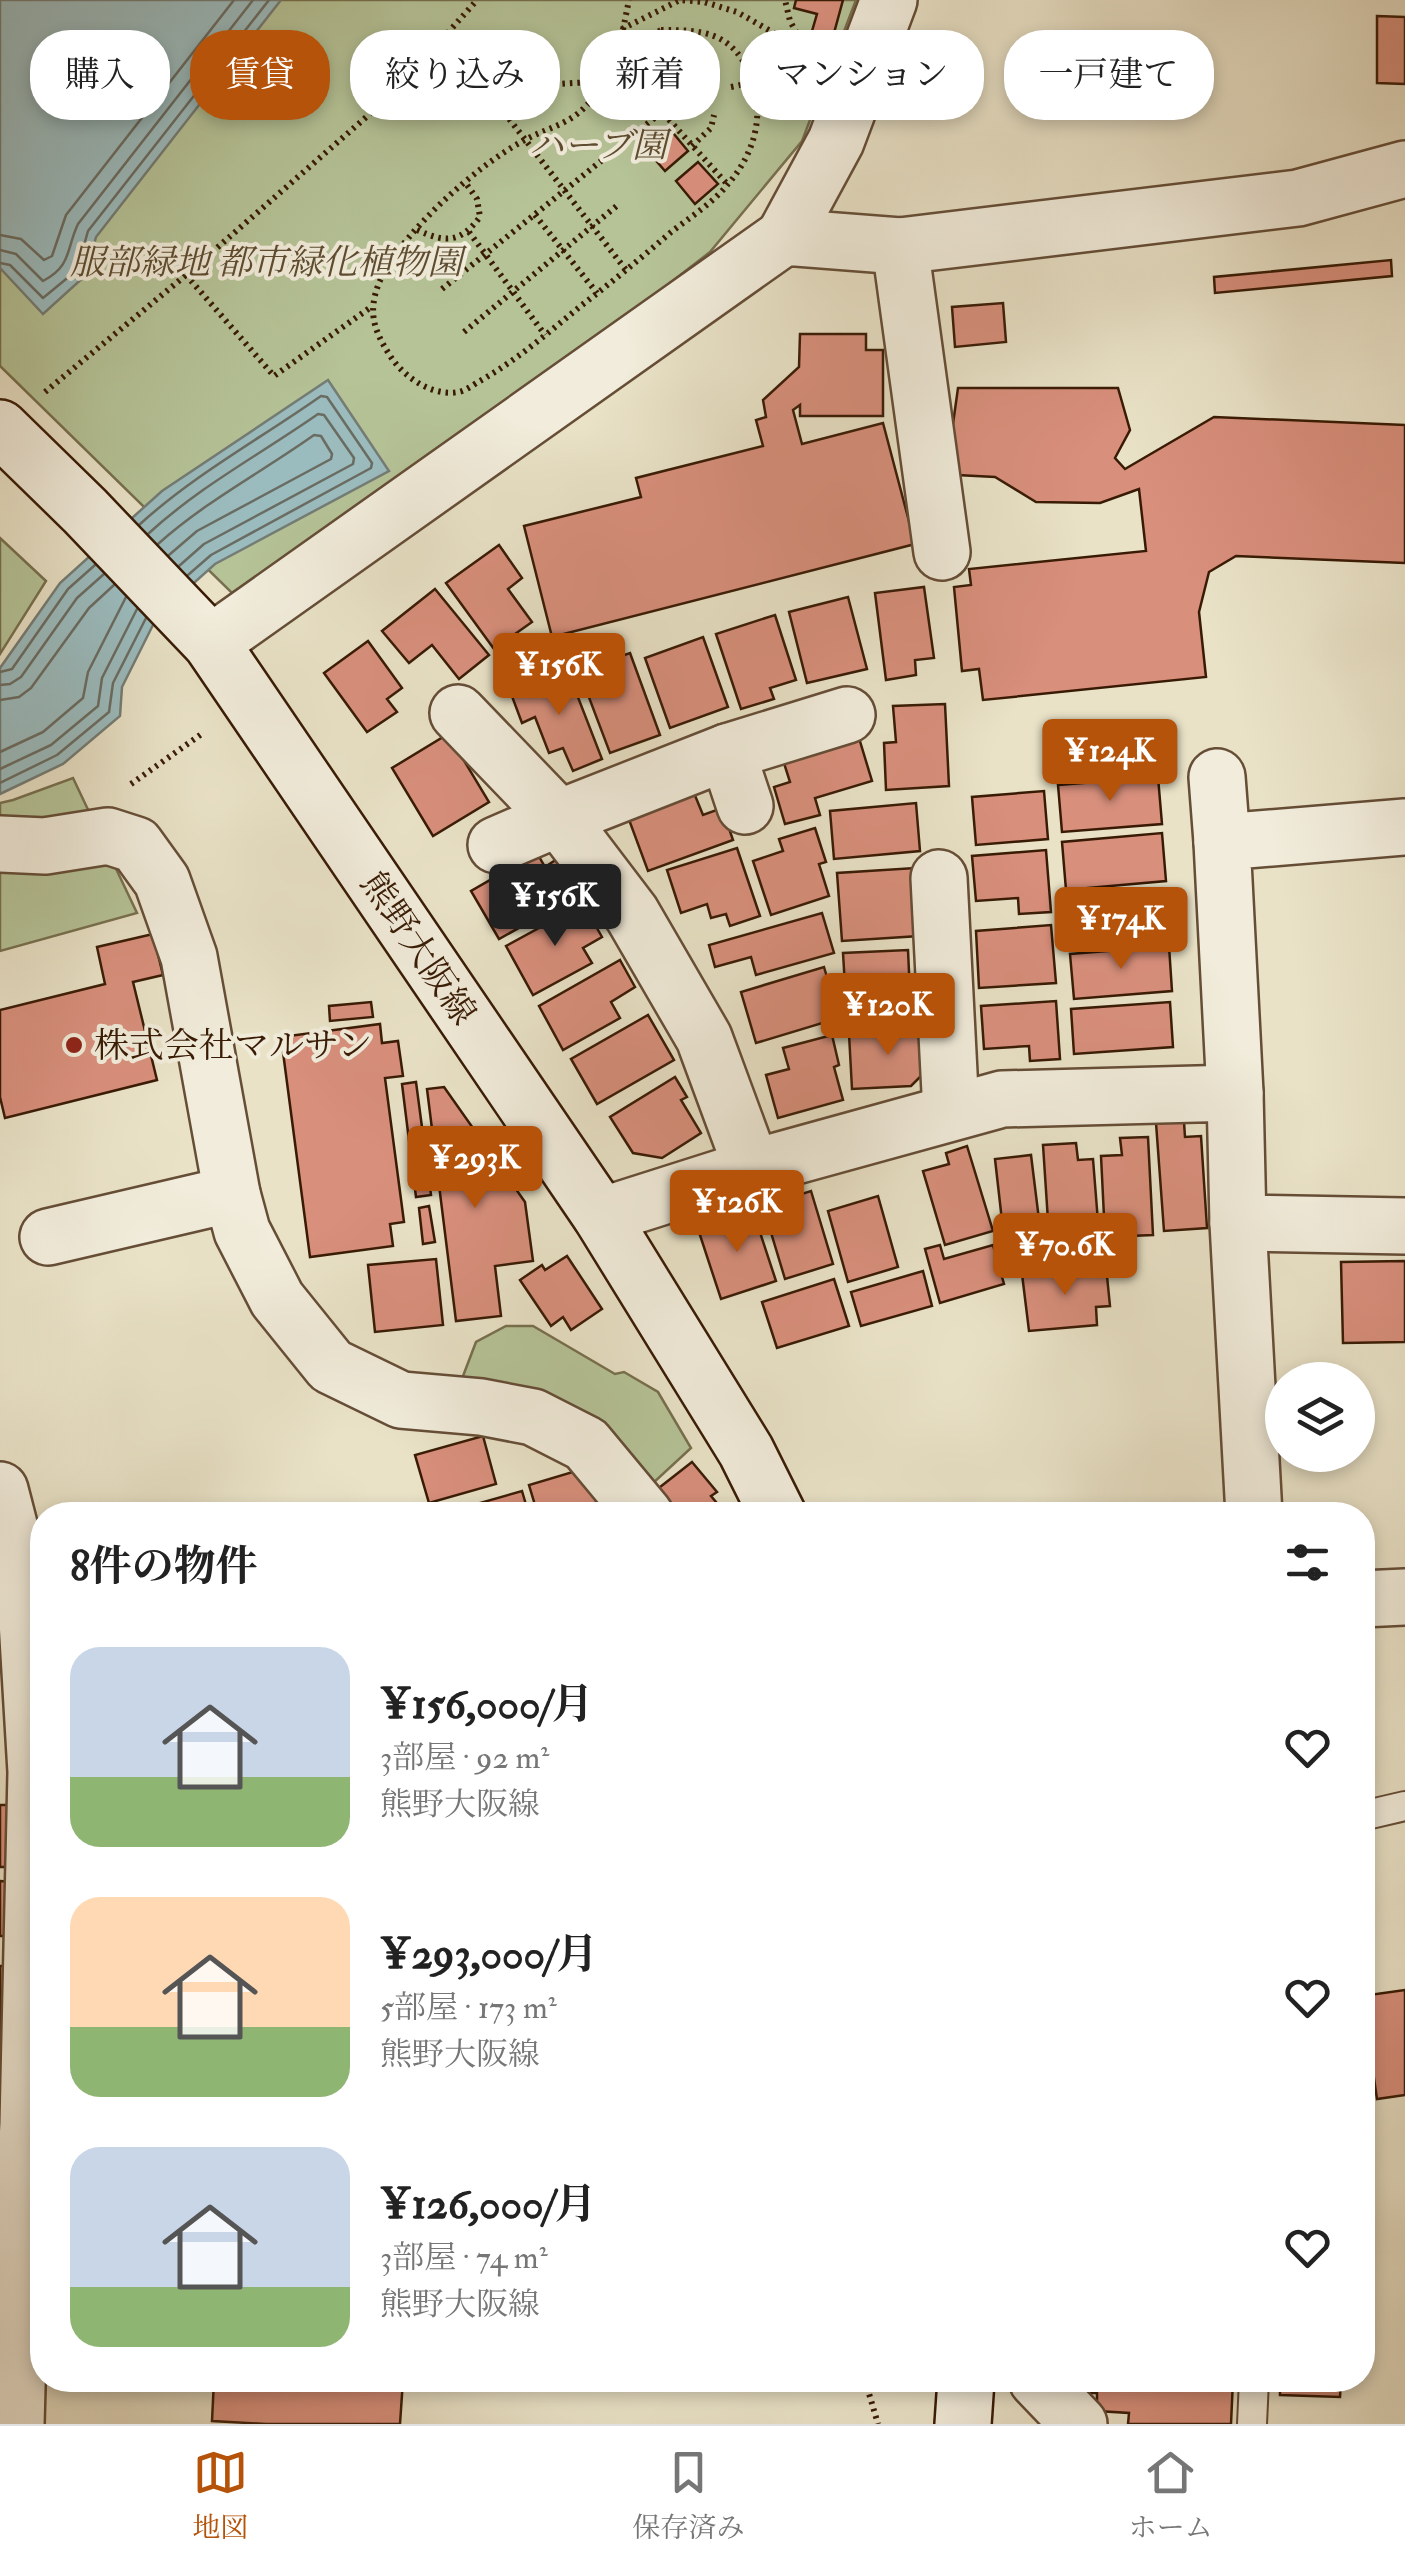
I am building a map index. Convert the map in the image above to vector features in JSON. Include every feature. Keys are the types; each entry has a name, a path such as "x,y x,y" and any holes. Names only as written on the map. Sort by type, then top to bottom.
{"street":[{"path":"202,634 784,237 836,141 889,0"},
{"path":"784,237 900,246 1298,198 1405,170"},
{"path":"900,246 942,552"},
{"name":"熊野大阪線","path":"20,412 85,511 202,634 602,1216 746,1451 772,1502"},
{"path":"458,713 559,818 632,914 704,1038 752,1168"},
{"path":"496,846 727,752 848,715"},
{"path":"727,752 744,806"},
{"path":"1217,778 1253,1502"},
{"path":"1222,842 1405,827"},
{"path":"0,844 44,846 108,836 136,844 162,881 189,957 242,1231 277,1299 331,1366 401,1400 481,1407 533,1417 586,1444 634,1502"},
{"path":"939,878 951,1112"},
{"path":"602,1216 752,1168 1002,1098 1235,1093"},
{"path":"48,1238 232,1194"},
{"path":"1238,1223 1405,1226"},
{"path":"0,1490 25,1587 30,1928"},
{"path":"1375,1598 1405,1597"},
{"path":"16,2424 10,2240 30,2147"},
{"path":"964,2424 965,2392"},
{"path":"1048,2392 1079,2424"}],"lane":[{"path":"1375,1813 1405,1806"},
{"path":"1252,2424 1253,2392"}],"path":[{"path":"450,30 477,0"},
{"path":"622,29 629,0"},
{"path":"622,29 680,0 737,12 769,30"},
{"path":"785,0 795,30"},
{"path":"720,36 740,56"},
{"path":"731,87 740,85"},
{"path":"580,111 563,125 524,140 464,182 417,230 381,280 371,307 378,338 393,362 431,390 459,392 496,372 626,270 728,185 752,148 759,120"},
{"path":"442,288 662,112 728,185"},
{"path":"20,412 186,275 363,120"},
{"path":"508,120 626,270"},
{"path":"692,146 711,128 713,120"},
{"path":"417,230 434,238 454,238 468,232 480,217 477,200 464,182"},
{"path":"464,332 619,204"},
{"path":"535,215 598,293"},
{"path":"468,232 545,334"},
{"path":"186,275 274,376 371,307"},
{"path":"108,836 115,795 208,730"},
{"path":"868,2392 878,2424"}],"green space":[{"name":"服部緑地 都市緑化植物園","path":"0,0 856,0 845,30 740,30 740,120 810,120 802,141 710,252 455,449 232,593 0,366"},
{"path":"0,538 46,581 0,654"},
{"path":"73,778 137,913 0,951 0,803"},
{"path":"506,1326 533,1326 615,1374 624,1372 658,1392 691,1448 651,1485 460,1384 476,1342"}],"water":[{"path":"0,0 281,0 258,30 190,30 190,117 96,237 86,275 43,314 0,268"},
{"path":"328,380 389,471 215,564 158,615 122,687 120,716 63,764 0,794 0,668 60,583 162,491"}],"building":[{"path":"796,0 843,0 835,30 812,30 817,14 794,8"},
{"path":"1377,16 1405,17 1405,84 1377,83"},
{"path":"669,128 688,151 665,171 646,149"},
{"path":"698,162 718,184 695,204 676,181"},
{"path":"1391,260 1392,276 1215,293 1214,277"},
{"path":"1003,303 1006,342 955,347 952,307"},
{"path":"800,334 866,334 866,350 883,350 883,416 800,416 800,405 793,410 802,444 883,423 915,544 552,637 524,526 641,497 636,478 763,446 756,420 766,417 763,400 799,367"},
{"path":"958,388 1118,388 1130,430 1115,458 1125,469 1214,417 1405,425 1405,563 1236,556 1209,572 1199,612 1206,677 983,700 979,669 962,671 954,587 971,585 969,569 1146,551 1139,489 1100,503 1036,502 995,477 957,475 951,438"},
{"path":"499,545 522,578 508,589 532,622 494,649 446,583"},
{"path":"924,587 934,658 915,660 916,675 886,680 875,593"},
{"path":"435,589 489,655 459,679 432,645 409,663 382,631"},
{"path":"848,597 867,669 807,683 789,612"},
{"path":"775,615 796,680 770,688 774,699 741,709 716,634"},
{"path":"703,637 728,707 670,728 645,658"},
{"path":"368,641 402,688 387,699 397,712 367,732 324,673"},
{"path":"630,653 660,735 610,753 579,671"},
{"path":"567,669 602,759 573,771 563,748 549,753 535,717 522,723 510,691"},
{"path":"945,704 949,786 886,790 884,743 896,742 893,706"},
{"path":"448,734 489,802 433,836 392,768"},
{"path":"859,738 872,781 815,798 820,815 785,824 774,787 790,782 783,760"},
{"path":"1158,777 1162,824 1062,832 1058,785"},
{"path":"1044,791 1048,839 976,845 972,797"},
{"path":"694,793 703,815 722,808 733,840 648,871 628,817"},
{"path":"916,803 920,851 834,859 830,811"},
{"path":"815,828 826,862 819,864 829,896 771,915 753,861 783,851 779,839"},
{"path":"1162,833 1166,881 1066,890 1062,842"},
{"path":"737,848 760,916 730,926 726,914 711,918 707,904 681,913 667,870"},
{"path":"1046,850 1051,912 1019,914 1018,898 976,901 972,856"},
{"path":"537,853 545,867 557,859 578,895 499,939 471,891"},
{"path":"915,868 919,936 842,941 837,873"},
{"path":"1166,890 1169,934 1069,940 1066,896"},
{"path":"583,904 602,937 583,948 592,963 533,995 506,946"},
{"path":"822,913 834,953 756,975 751,957 715,967 709,945"},
{"path":"1051,925 1056,983 979,988 976,931"},
{"name":"株式会社マルサン","path":"153,934 163,975 133,982 157,1080 5,1118 0,1097 0,1010 105,984 97,947"},
{"path":"1169,946 1172,991 1074,999 1070,954"},
{"path":"908,950 911,1016 847,1019 843,953"},
{"path":"620,960 635,987 611,1002 620,1018 563,1050 539,1006"},
{"path":"824,967 839,1018 756,1043 741,992"},
{"path":"1056,1001 1060,1059 1030,1061 1029,1046 984,1049 981,1006"},
{"path":"371,1002 373,1017 330,1021 329,1006"},
{"path":"1170,1002 1173,1047 1074,1054 1071,1009"},
{"path":"648,1015 674,1060 597,1104 571,1059"},
{"path":"380,1024 382,1043 398,1041 403,1076 385,1078 404,1222 390,1224 393,1246 310,1257 281,1037"},
{"path":"927,1029 930,1067 911,1086 852,1089 849,1034"},
{"path":"832,1035 839,1065 834,1067 843,1100 778,1118 766,1075 789,1069 783,1048"},
{"path":"675,1077 687,1097 681,1100 701,1133 662,1158 633,1153 610,1117"},
{"path":"416,1082 431,1195 416,1197 402,1084"},
{"path":"444,1087 525,1202 533,1261 495,1266 501,1316 456,1321 427,1089"},
{"path":"1184,1122 1185,1137 1201,1136 1207,1228 1164,1231 1156,1123"},
{"path":"1148,1137 1153,1235 1105,1237 1101,1156 1122,1155 1120,1138"},
{"path":"1076,1143 1078,1160 1093,1159 1100,1247 1050,1251 1043,1145"},
{"path":"967,1146 993,1231 945,1245 923,1171 949,1164 946,1153"},
{"path":"1031,1155 1043,1252 1006,1256 995,1159"},
{"path":"811,1191 833,1264 785,1279 763,1206"},
{"path":"878,1196 898,1267 848,1282 828,1211"},
{"path":"429,1206 435,1242 423,1244 419,1208"},
{"path":"753,1211 776,1281 721,1299 698,1229"},
{"path":"940,1245 944,1259 993,1245 1004,1284 940,1303 925,1249"},
{"path":"567,1256 602,1309 571,1330 563,1317 551,1326 520,1280 542,1265 545,1270"},
{"path":"436,1259 443,1325 375,1332 368,1265"},
{"path":"1405,1261 1405,1342 1343,1343 1341,1262"},
{"path":"1106,1266 1110,1306 1096,1307 1097,1325 1029,1331 1022,1274"},
{"path":"923,1271 932,1306 861,1326 851,1292"},
{"path":"834,1279 849,1326 777,1348 762,1302"},
{"path":"483,1436 496,1484 429,1502 415,1455"},
{"path":"692,1462 717,1492 711,1496 716,1502 664,1502 655,1491"},
{"path":"586,1468 596,1502 534,1502 529,1485"},
{"path":"522,1491 525,1502 484,1502"},
{"path":"0,1805 18,1805 18,1867 0,1867"},
{"path":"0,1881 12,1882 11,1936 0,1936"},
{"path":"0,1966 4,1966 4,2045 0,2045"},
{"path":"1405,1990 1405,2095 1377,2099 1375,1994"},
{"path":"213,2392 402,2392 400,2424 212,2421"},
{"path":"1232,2392 1231,2424 1128,2424 1129,2413 1097,2411 1097,2393 1069,2393"},
{"path":"1280,2392 1340,2392 1340,2397"}],"place":[{"name":"株式会社マルサン","path":"74,1045"}],"park label":[{"name":"ハーブ園","path":"598,145"}]}
